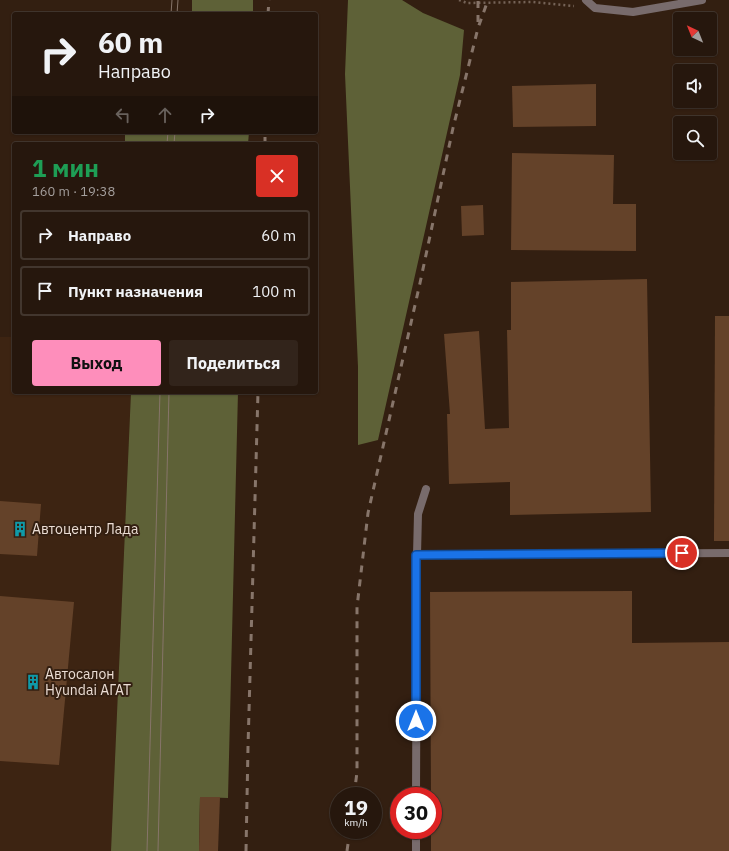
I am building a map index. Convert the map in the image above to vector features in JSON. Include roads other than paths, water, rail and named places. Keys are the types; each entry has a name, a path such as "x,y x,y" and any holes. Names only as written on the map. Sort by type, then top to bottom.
{"street":[{"path":"586,0 595,8 633,12 702,0"},
{"path":"416,787 416,555 418,514 426,490"},
{"path":"416,555 729,553"},
{"path":"416,839 416,851"}],"tram line":[{"path":"171,12 172,0"},
{"path":"177,12 178,0"},
{"path":"167,142 168,134"},
{"path":"174,142 175,134"},
{"path":"147,851 160,394"},
{"path":"158,851 169,394"}],"railway":[{"path":"268,12 269,0"},
{"path":"478,0 478,22"},
{"path":"355,787 357,772 357,607 368,513 453,128 478,28 488,0"},
{"path":"265,134 265,142"},
{"path":"246,851 258,394"},
{"path":"347,851 349,839"}],"place":[{"name":"Автоцентр Лада","path":"20,529"},
{"name":"Автосалон Hyundai АГАТ","path":"33,682"}]}
